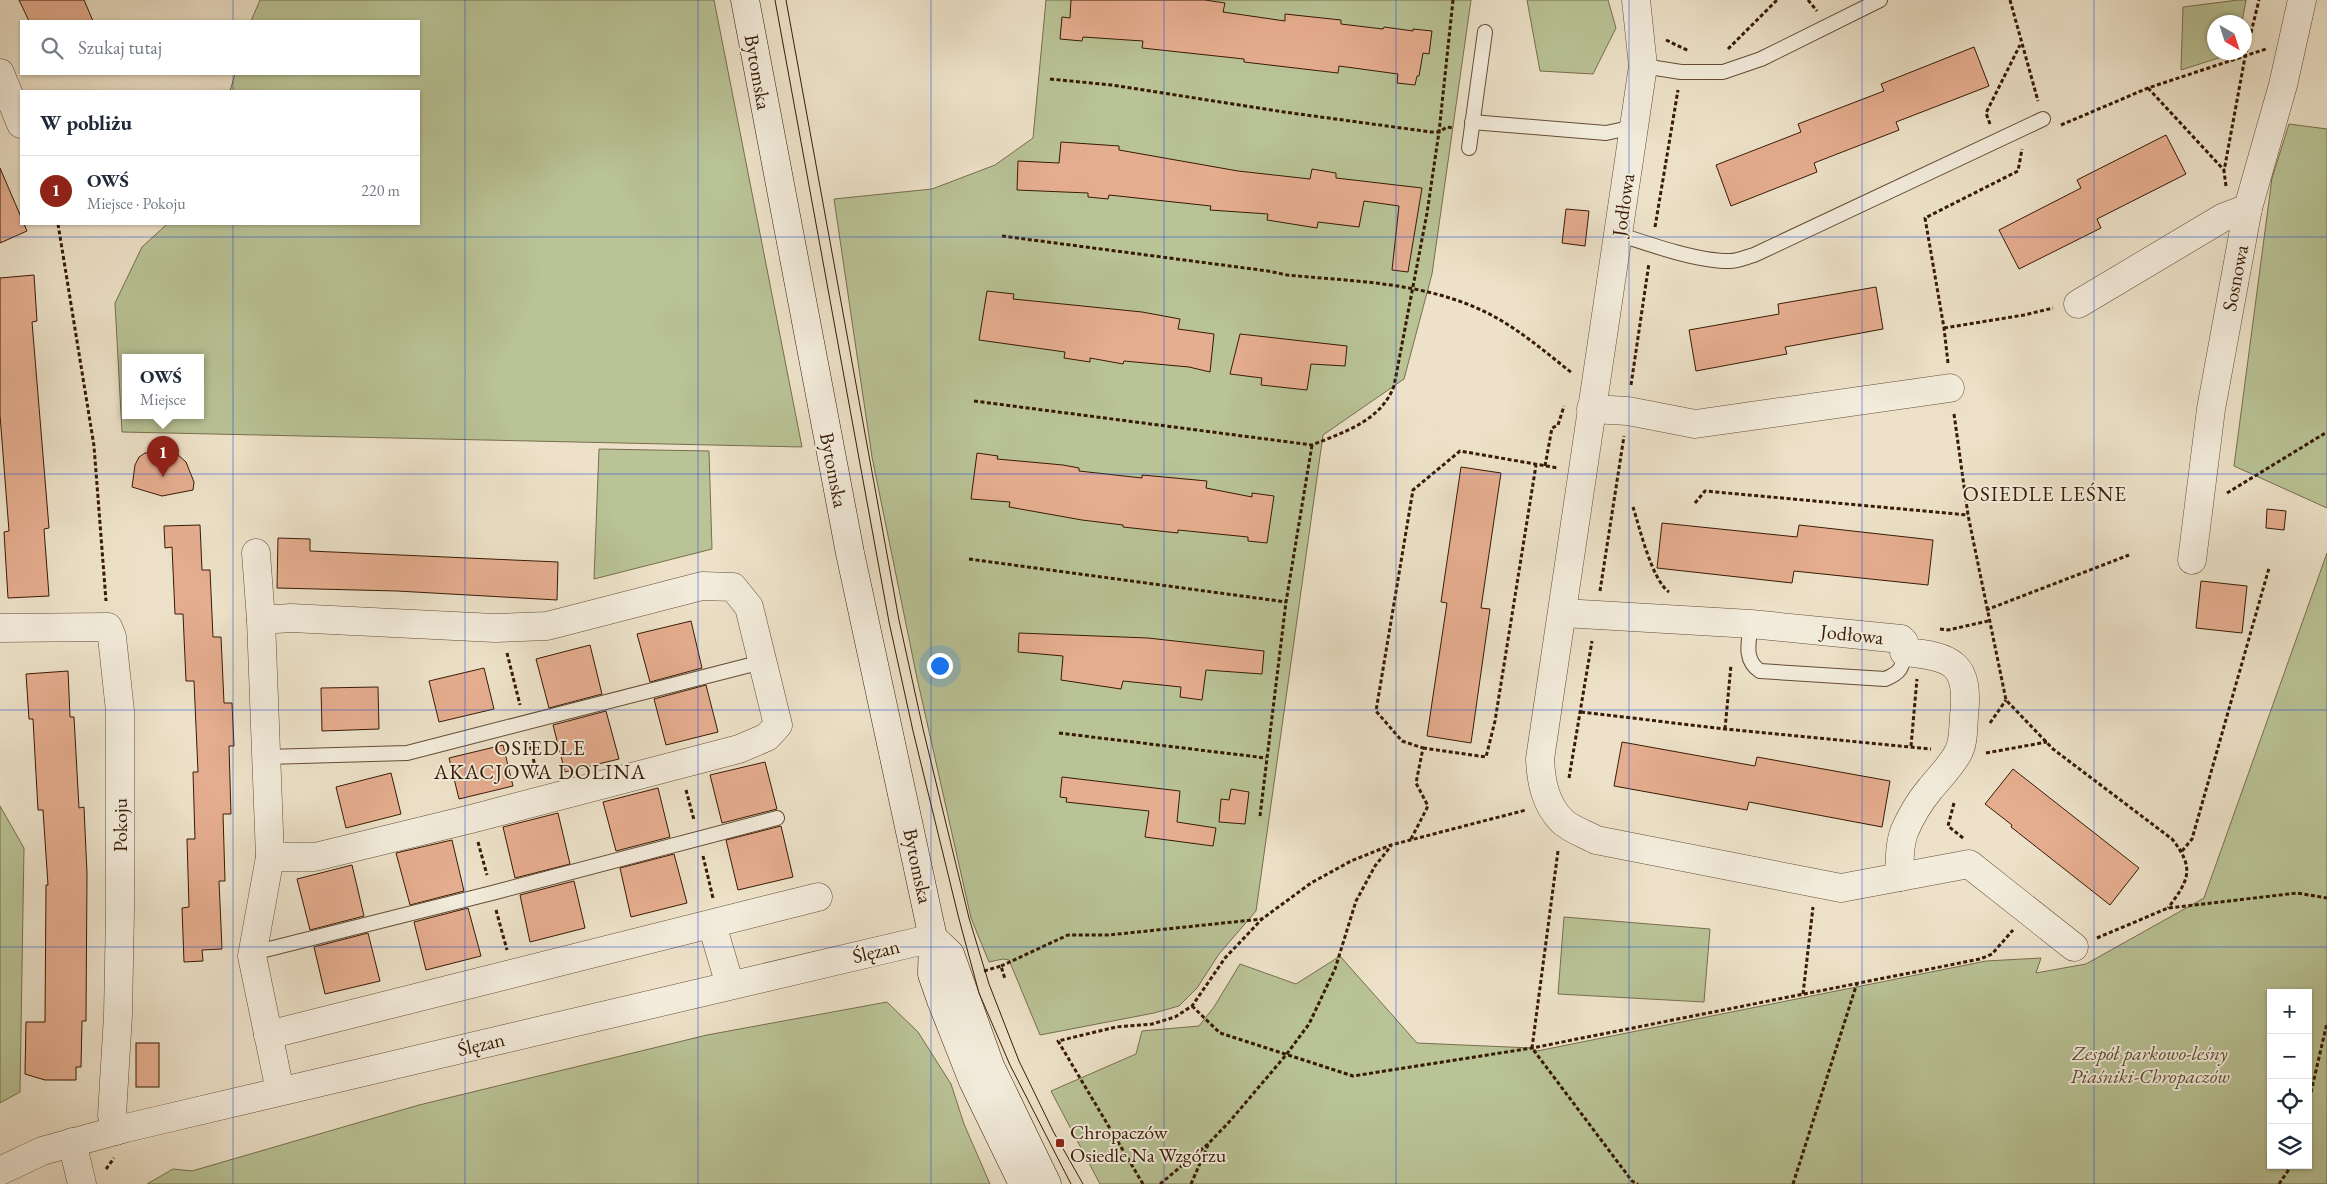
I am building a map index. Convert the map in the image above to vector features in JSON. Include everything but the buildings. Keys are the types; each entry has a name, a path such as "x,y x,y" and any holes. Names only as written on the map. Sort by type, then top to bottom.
{"street":[{"name":"Bytomska","path":"745,0 850,553 933,938 932,974 973,1081 1023,1184"},
{"name":"Jodłowa","path":"1556,813 1541,781 1540,759 1643,66 1636,0"},
{"name":"Sosnowa","path":"2192,560 2236,213 2283,85 2302,0"},
{"path":"0,73 20,122"},
{"path":"2078,304 2236,213"},
{"path":"1592,409 1628,411 1695,424 1950,388"},
{"path":"256,552 261,620 270,857 252,956 280,1091"},
{"path":"261,620 291,618 495,628 547,626 702,586 733,587 749,606 778,725 767,737 746,746 471,819 314,857 270,857"},
{"name":"Jodłowa","path":"1563,612 1751,624 1901,639 1904,642 1904,652 1930,654 1946,658 1963,676 1966,692 1961,744 1958,754 1928,792 1904,831 1899,850 1900,877"},
{"path":"0,628 108,627"},
{"name":"Pokoju","path":"108,627 112,637 120,719 120,911 118,1015 112,1115 114,1131"},
{"path":"1556,813 1596,840 1842,888 1969,864 2074,947"},
{"path":"268,1035 818,897"},
{"path":"712,925 730,985"},
{"name":"Ślęzan","path":"0,1171 28,1156 114,1131 933,938"},
{"path":"933,938 950,954 990,1066 1047,1184"},
{"path":"72,1142 82,1184"}],"lane":[{"path":"1643,66 1681,72 1722,72 1761,59 1880,0"},
{"path":"1469,148 1484,32"},
{"path":"1618,234 1652,245 1730,262 1754,255 2043,119"},
{"path":"1472,127 1606,133 1634,127"},
{"path":"1751,624 1749,659 1754,667 1760,671 1885,679 1897,674 1903,667 1904,652"},
{"path":"266,757 407,753 762,662"},
{"path":"253,950 265,950 777,818"}],"path":[{"path":"974,401 1312,445 1347,432 1380,410 1390,398 1394,386 1440,132 1453,0"},
{"path":"1724,52 1777,0"},
{"path":"2010,0 2047,131 2148,88 2236,60"},
{"path":"2252,28 2259,0"},
{"path":"1982,130 1991,126 1986,113 2020,46"},
{"path":"1569,779 1597,614 1655,225 1681,72 1685,50 1693,52"},
{"path":"2236,213 2228,197 2224,171 2244,60"},
{"path":"1050,79 1112,85 1284,112 1440,132 1447,127 1472,127"},
{"path":"2148,88 2224,171"},
{"path":"1933,262 1925,218 2018,171 2024,141"},
{"path":"58,225 94,446 108,627"},
{"path":"1655,225 1663,228"},
{"path":"1002,236 1287,275 1412,288 1454,300 1501,320 1575,375"},
{"path":"1944,328 2078,304"},
{"path":"2199,502 2218,499 2327,432"},
{"path":"1260,816 1286,602 1312,445"},
{"path":"1536,465 1494,721 1486,757 1423,748 1402,741 1376,711 1413,490 1460,451 1561,468"},
{"path":"1695,503 1705,491 1968,514 1986,610 2006,700 2046,742 2172,839 2182,851 2186,871 2185,884 2168,908"},
{"path":"1986,610 2129,555"},
{"path":"969,559 1286,602"},
{"path":"2182,851 2192,839 2269,568"},
{"path":"1725,729 1731,664"},
{"path":"1911,746 1917,676"},
{"path":"1989,724 2006,700"},
{"path":"1581,712 1725,729 1911,746 1967,756 2000,752 2046,742"},
{"path":"1059,733 1266,758"},
{"path":"1411,840 1428,806 1416,783 1423,748"},
{"path":"1955,799 1948,826 1965,840"},
{"path":"1143,1184 1058,1041 1116,1027 1152,1024 1175,1017 1192,1006 1225,958 1262,919 1311,883 1351,861 1391,845 1411,840 1556,813 1532,1048 1632,1181 1638,1184"},
{"path":"1160,1184 1208,1144 1286,1055 1309,1024 1335,969 1356,901 1375,866 1391,845"},
{"path":"1803,994 1816,883"},
{"path":"2074,947 2168,908 2297,893 2327,898"},
{"path":"979,973 1000,966 1068,936 1109,935 1262,919"},
{"path":"1192,1006 1220,1033 1353,1076 1532,1048 1980,960 1992,954 2014,929 2022,931"},
{"path":"1000,966 1006,979"},
{"path":"1793,1184 1857,983"},
{"path":"2312,1088 2327,1023"},
{"path":"1191,1184 1208,1144"},
{"path":"2279,1184 2289,1169"}],"green space":[{"path":"260,0 714,0 802,447 122,432 115,303 142,247 166,225 420,225 420,90 230,90 235,75 420,75 420,20 251,20"},
{"path":"1046,0 1471,0 1432,274 1404,379 1323,435 1256,911 1219,954 1197,988 1179,1006 1154,1013 1040,1035 1009,960 1003,959 989,962 971,918 917,678 872,457 834,199 932,189 995,165 1033,138"},
{"path":"1527,0 1608,0 1616,28 1593,74 1540,71"},
{"path":"2246,0 2243,15 2207,15 2207,60 2212,60 2181,70 2183,7"},
{"path":"2289,124 2327,129 2327,508 2234,466 2272,178"},
{"path":"599,449 709,451 712,549 594,579"},
{"name":"Zespół parkowo-leśny Piaśniki-Chropaczów","path":"2327,553 2327,1184 1100,1184 1051,1091 1136,1054 1142,1031 1199,1026 1214,1007 1240,964 1296,984 1340,956 1417,1043 1532,1048 1537,1051 1986,961 2041,958 2036,973 2086,964 2204,898"},
{"path":"0,806 24,848 20,1092 0,1103"},
{"path":"1564,917 1710,929 1704,1002 1558,994"},
{"path":"887,1002 918,1032 951,1084 964,1124 990,1184 147,1184 173,1169 192,1171 419,1105 707,1035"}],"tram line":[{"path":"775,0 889,622 913,731 959,919 979,993 1010,1065 1071,1184"},
{"path":"786,0 899,620 923,729 969,918 989,984 1019,1061 1053,1131 1083,1184"}],"place":[{"name":"OWŚ","path":"163,477"},
{"name":"Chropaczów Osiedle Na Wzgórzu","path":"1060,1143"}],"district":[{"name":"OSIEDLE LEŚNE","path":"2045,493"},
{"name":"OSIEDLE AKACJOWA DOLINA","path":"540,759"}]}
